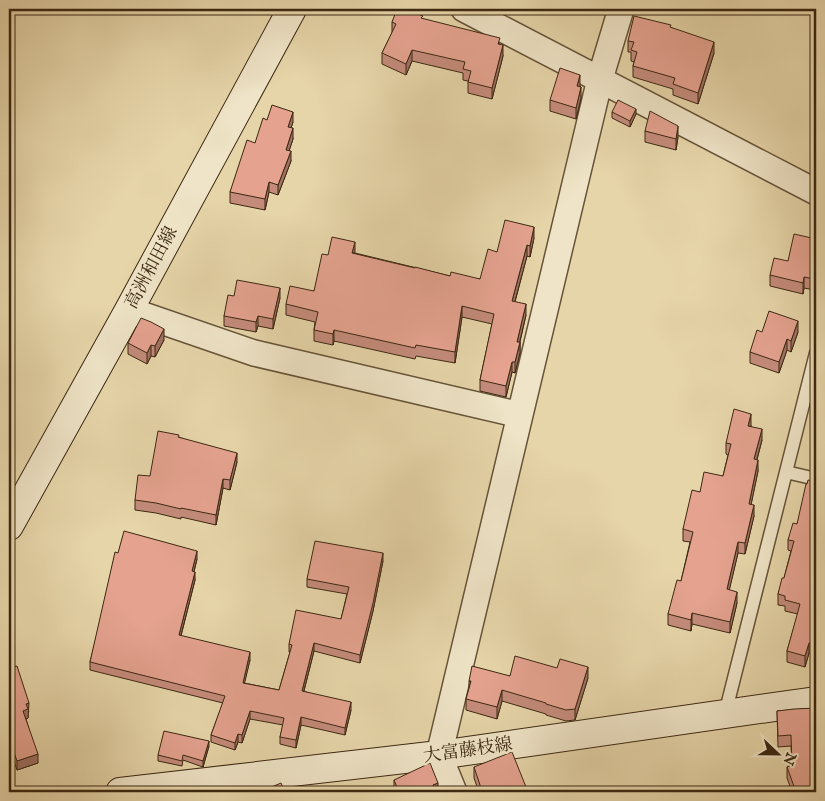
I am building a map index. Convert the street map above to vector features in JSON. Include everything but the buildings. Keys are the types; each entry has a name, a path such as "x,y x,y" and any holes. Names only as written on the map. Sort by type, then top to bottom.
{"main road":[{"name":"高洲和田線","path":"9,526 130,310 292,9"},
{"name":"大富藤枝線","path":"120,792 439,755 816,701"}],"street":[{"path":"464,9 816,192"},
{"path":"454,792 439,755 600,79 621,9"},
{"path":"130,310 254,353 520,414"}],"lane":[{"path":"725,715 816,353"},
{"path":"786,472 816,479"}]}
